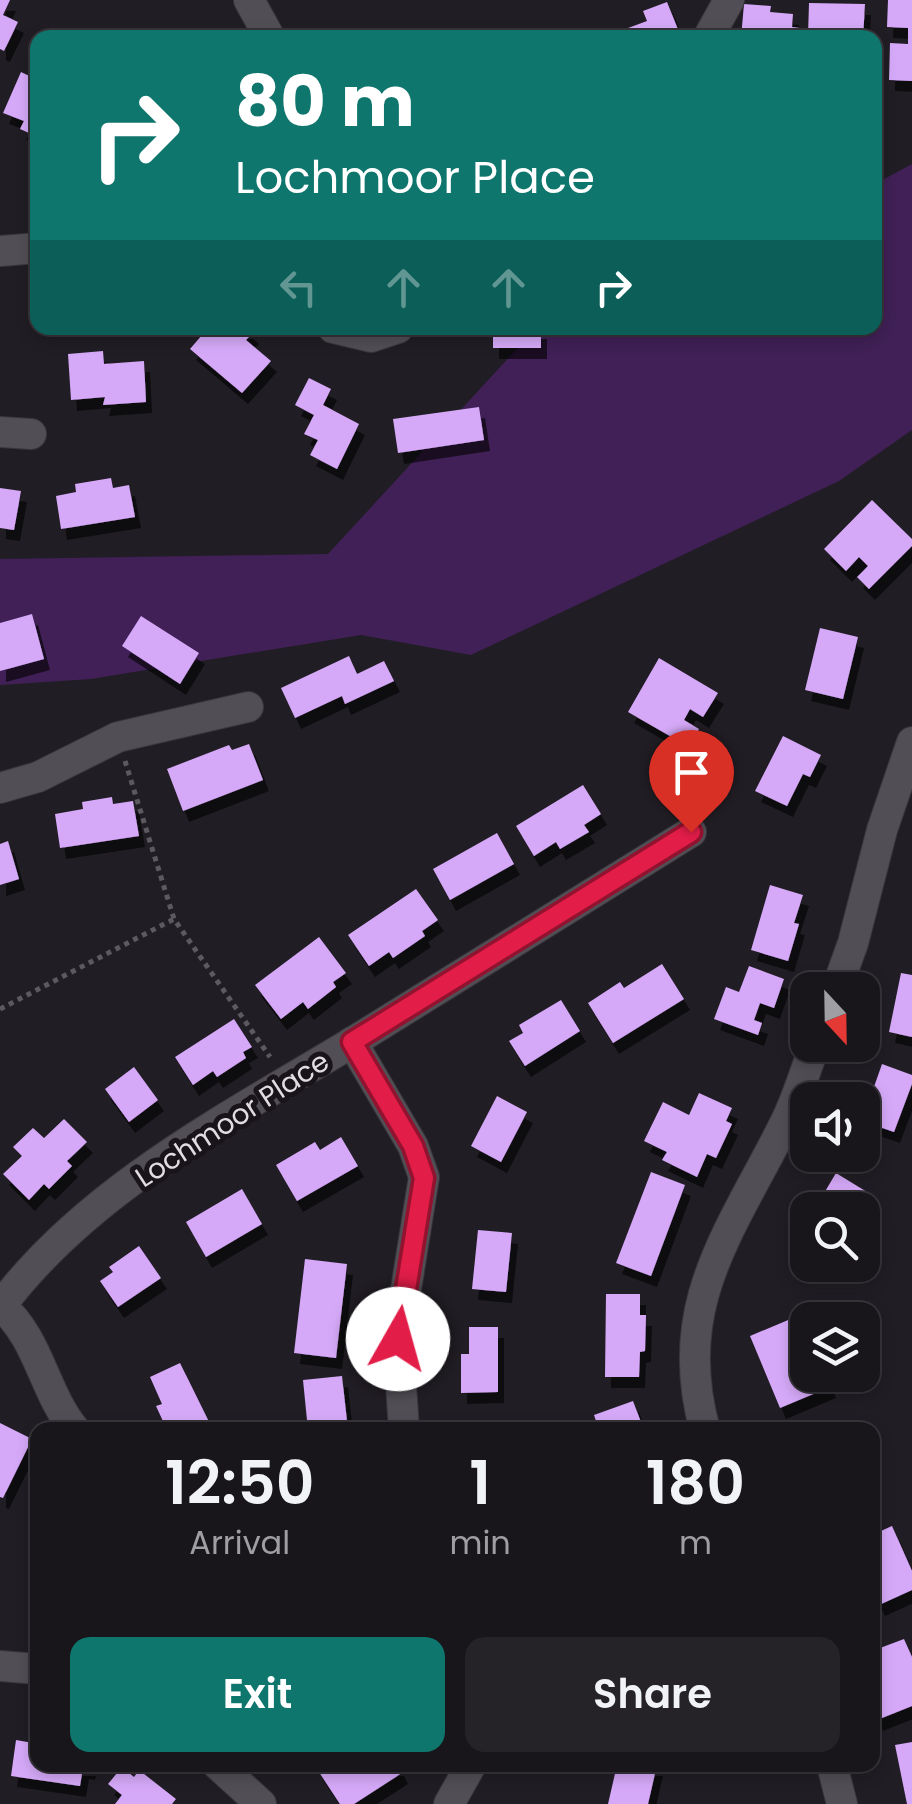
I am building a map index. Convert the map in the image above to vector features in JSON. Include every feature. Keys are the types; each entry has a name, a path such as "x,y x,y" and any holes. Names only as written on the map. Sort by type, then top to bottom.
{"street":[{"path":"249,0 266,30"},
{"path":"712,30 729,0"},
{"path":"0,250 30,248"},
{"path":"0,432 31,434"},
{"path":"0,788 38,777 118,737 248,707"},
{"path":"843,972 882,830 912,742"},
{"name":"Lochmoor Place","path":"0,1307 25,1274 102,1204 286,1080 691,832"},
{"path":"352,1042 413,1146 424,1178 398,1339 403,1422"},
{"path":"703,1422 693,1354 701,1296 788,1119 809,1062"},
{"path":"0,1307 17,1320 69,1422"},
{"path":"0,1666 30,1668"},
{"path":"226,1772 262,1804"},
{"path":"450,1804 467,1772"},
{"path":"834,1772 842,1804"}],"path":[{"path":"118,737 174,920 286,1080"},
{"path":"0,1009 174,920"}],"shaded area":[{"path":"912,164 912,430 839,481 471,655 361,635 91,679 0,685 0,559 328,554 530,335 882,335 882,180"}],"building":[{"path":"0,0 10,0 3,15 18,22 4,51 0,49"},
{"path":"888,0 912,0 912,81 889,80 890,43 908,44 908,28 887,27"},
{"path":"667,2 678,30 623,30 647,21 643,11"},
{"path":"809,3 865,4 863,30 808,30"},
{"path":"744,4 771,6 770,12 793,14 792,27 799,28 799,30 742,30"},
{"path":"21,72 30,76 30,133 20,129 24,121 3,113"},
{"path":"202,335 251,335 246,340 271,361 242,393 190,349"},
{"path":"493,335 541,335 541,348 493,348"},
{"path":"103,351 104,364 144,361 146,402 103,405 105,397 71,400 68,354"},
{"path":"309,378 331,389 323,405 359,424 337,469 310,455 318,440 304,434 314,415 295,405"},
{"path":"479,407 484,440 398,453 393,419"},
{"path":"111,478 113,488 129,485 135,517 61,529 56,496 76,492 75,484"},
{"path":"0,488 21,491 14,530 0,528"},
{"path":"872,500 912,539 912,546 869,589 857,577 868,566 859,557 846,571 824,549"},
{"path":"32,614 44,659 0,671 0,623"},
{"path":"141,616 199,653 180,684 122,646"},
{"path":"820,628 858,637 843,699 805,690"},
{"path":"349,656 357,674 384,661 394,681 345,704 342,696 295,718 281,688"},
{"path":"659,658 718,693 703,717 690,709 684,720 699,729 689,747 628,712"},
{"path":"783,736 821,755 810,777 803,774 787,806 755,791"},
{"path":"249,744 263,780 183,811 167,769 229,745 232,750"},
{"path":"583,785 601,814 584,825 589,832 560,849 556,842 534,856 516,826"},
{"path":"112,797 113,804 133,801 139,836 60,848 55,814 83,809 82,802"},
{"path":"497,833 514,864 450,900 433,869"},
{"path":"8,841 19,879 0,885 0,844"},
{"path":"770,885 803,895 788,961 751,950"},
{"path":"416,889 438,920 422,931 425,936 393,958 389,952 369,966 348,935"},
{"path":"319,937 346,973 333,982 336,987 308,1009 303,1002 281,1019 255,985"},
{"path":"662,964 684,999 613,1043 588,1003 620,982 624,988"},
{"path":"749,966 784,979 774,1008 760,1003 754,1020 762,1023 758,1035 714,1019 726,987 739,992"},
{"path":"901,973 912,975 912,1037 889,1032"},
{"path":"561,1000 580,1031 525,1066 509,1041 523,1033 519,1025"},
{"path":"234,1019 252,1047 243,1052 246,1058 217,1077 213,1071 193,1085 175,1057"},
{"path":"882,1064 912,1075 894,1132 880,1127 880,1082 876,1082"},
{"path":"134,1067 158,1100 129,1122 105,1089"},
{"path":"699,1093 732,1108 726,1121 732,1124 716,1158 707,1154 697,1177 662,1160 667,1152 644,1141 663,1102 689,1115"},
{"path":"497,1096 527,1112 501,1162 471,1146"},
{"path":"64,1119 87,1142 67,1161 72,1166 49,1189 44,1184 29,1200 3,1174 22,1156 13,1147 33,1128 44,1138"},
{"path":"341,1137 358,1166 297,1201 276,1165 315,1142 320,1150"},
{"path":"651,1172 685,1185 651,1276 616,1263"},
{"path":"836,1173 867,1192 825,1192"},
{"path":"242,1189 262,1224 206,1257 186,1222"},
{"path":"478,1230 512,1233 506,1292 472,1289"},
{"path":"139,1246 161,1278 118,1307 100,1281 113,1272 109,1267"},
{"path":"305,1259 347,1264 336,1358 294,1353"},
{"path":"606,1294 640,1294 640,1315 646,1315 645,1351 640,1352 639,1377 605,1377"},
{"path":"790,1319 790,1392 818,1392 780,1408 750,1336"},
{"path":"469,1327 498,1327 498,1392 461,1393 461,1354 469,1354"},
{"path":"180,1363 209,1422 163,1422 156,1406 162,1404 150,1377"},
{"path":"342,1376 347,1422 307,1422 303,1380"},
{"path":"633,1401 641,1422 596,1422 594,1415"},
{"path":"0,1423 30,1438 30,1443 3,1498"},
{"path":"892,1526 912,1571 912,1590 880,1605 880,1531"},
{"path":"904,1639 912,1657 912,1706 880,1719 880,1648"},
{"path":"16,1740 30,1742 30,1772 82,1772 80,1786 11,1776"},
{"path":"912,1742 912,1804 907,1804 895,1745"},
{"path":"118,1772 134,1777 142,1772 176,1799 172,1804 115,1804 122,1795 108,1784"},
{"path":"319,1772 402,1772 354,1804 340,1804"},
{"path":"615,1772 655,1772 648,1804 608,1804"}],"route":[{"path":"398,1339 424,1178 413,1146 352,1042 691,832"}]}
